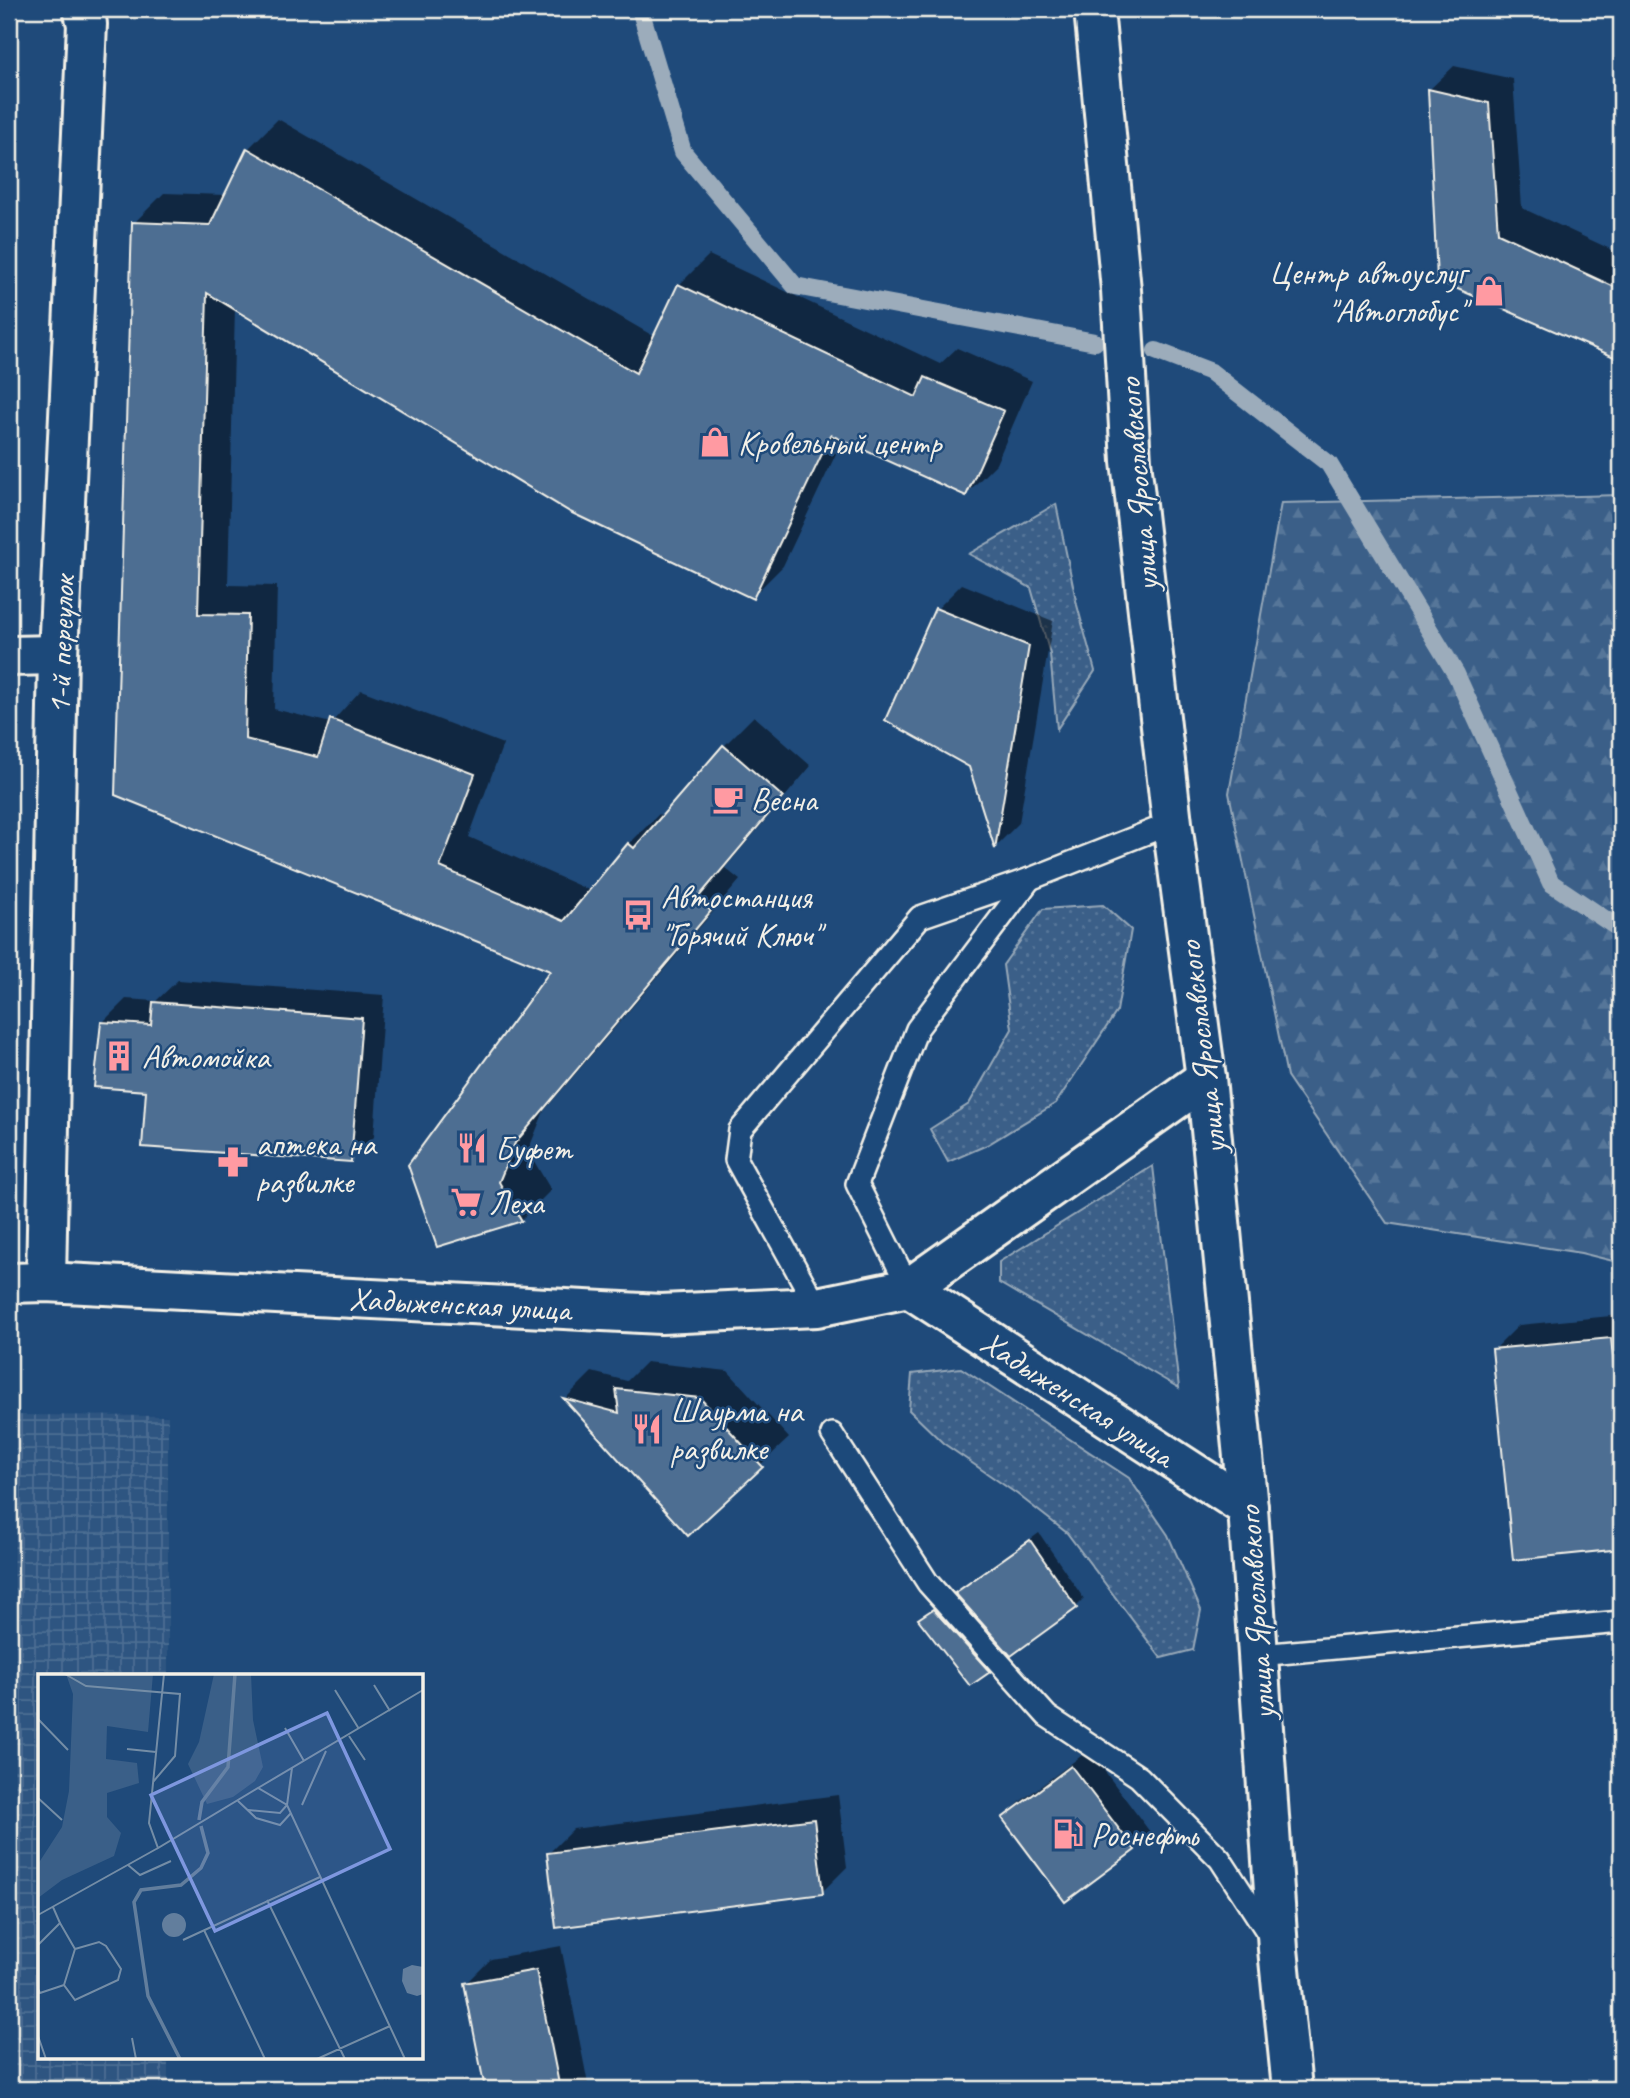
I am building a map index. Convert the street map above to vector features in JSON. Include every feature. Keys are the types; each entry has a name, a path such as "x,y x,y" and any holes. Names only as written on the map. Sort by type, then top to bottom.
{"street":[{"name":"1-й переулок","path":"27,1282 87,24 83,9"},
{"name":"улица Ярославского","path":"1094,9 1121,290 1131,461 1172,823 1206,1079 1248,1508 1278,1949 1292,2089"},
{"path":"9,656 58,655"},
{"name":"Хадыженская улица","path":"27,1282 661,1314 817,1307 909,1288 1206,1079"},
{"name":"Хадыженская улица","path":"909,1288 1248,1508"}],"lane":[{"path":"817,1307 736,1160 740,1130 920,917 1030,879 1172,823"},
{"path":"909,1288 857,1184 917,1029 1030,879"},
{"path":"832,1434 928,1583 1047,1716 1139,1777 1220,1858 1278,1949"},
{"path":"1258,1655 1621,1622"}],"shaded area":[{"path":"9,1415 168,1416 168,1674 38,1674 38,2060 168,2060 168,2089 9,2089"}],"green space":[{"path":"1621,495 1621,1263 1581,1253 1387,1223 1287,1076 1229,793 1281,503"},
{"path":"1056,504 1077,605 1095,671 1057,729 1050,654 1031,588 969,554"},
{"path":"1103,905 1131,930 1117,1011 1056,1103 987,1145 948,1162 930,1129 969,1104 1012,1029 1003,965 1043,909"},
{"path":"1153,1166 1179,1388 999,1283 999,1262"},
{"path":"961,1368 1129,1478 1168,1535 1201,1610 1193,1650 1161,1658 1067,1533 1017,1494 943,1443 909,1410 912,1374"}],"building":[{"path":"1428,89 1489,103 1498,233 1621,290 1621,360 1437,280"},
{"path":"247,148 636,373 678,284 916,397 925,377 1004,411 966,496 831,435 753,599 570,512 207,293 198,614 248,615 245,739 318,757 330,719 475,774 440,867 564,921 628,843 634,848 723,745 783,797 697,899 711,911 515,1143 499,1182 522,1221 437,1247 408,1165 550,971 115,795 132,222 210,225"},
{"path":"935,608 1029,646 995,849 969,767 885,720"},
{"path":"153,1002 362,1018 351,1162 142,1147 146,1091 94,1087 101,1022 151,1025"},
{"path":"1611,1338 1621,1436 1621,1549 1513,1560 1492,1349"},
{"path":"616,1389 700,1398 763,1467 688,1536 563,1398 619,1413"},
{"path":"1030,1540 1077,1608 1011,1656 955,1593"},
{"path":"933,1609 990,1672 970,1686 918,1619"},
{"name":"Роснефть","path":"1071,1766 1135,1850 1065,1902 1002,1818"},
{"path":"814,1819 823,1894 556,1928 547,1853"},
{"path":"536,1970 560,2089 485,2089 464,1983"}],"waterway":[{"path":"640,9 683,152 795,286 1095,342"},
{"path":"1156,351 1211,372 1329,464 1456,674 1551,883 1621,930"}],"place":[{"name":"Центр автоуслуг \"Автоглобус\"","path":"1489,291"},
{"name":"Кровельный центр","path":"715,442"},
{"name":"Весна","path":"728,799"},
{"name":"Автостанция \"Горячий Ключ\"","path":"638,915"},
{"name":"Автомойка","path":"119,1056"},
{"name":"Буфет","path":"472,1148"},
{"name":"аптека на развилке","path":"233,1162"},
{"name":"Леха","path":"466,1202"},
{"name":"Шаурма на развилке","path":"647,1429"},
{"name":"Роснефть","path":"1068,1834"}]}
